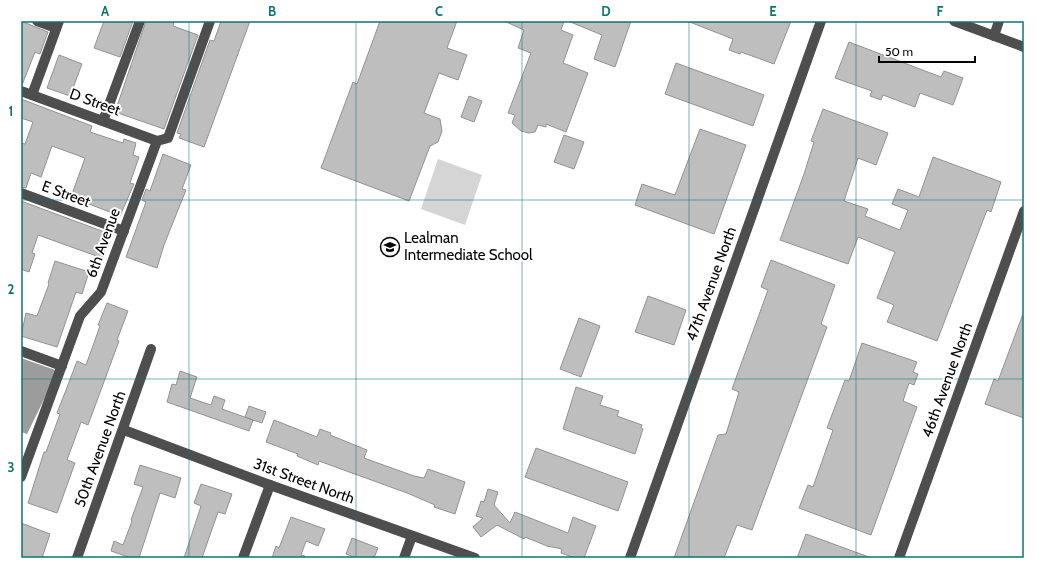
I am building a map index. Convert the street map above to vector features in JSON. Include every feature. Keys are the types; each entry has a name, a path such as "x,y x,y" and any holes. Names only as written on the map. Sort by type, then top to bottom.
{"street":[{"path":"32,95 57,25 37,21"},
{"path":"103,121 140,21"},
{"path":"157,141 168,138 210,21"},
{"name":"47th Avenue North","path":"630,558 821,21"},
{"path":"954,21 1024,47"},
{"path":"994,36 999,21"},
{"name":"D Street","path":"21,91 157,141"},
{"name":"6th Avenue","path":"21,477 24,459 62,366 80,316 101,292 157,141"},
{"name":"E Street","path":"21,193 124,231"},
{"name":"46th Avenue North","path":"899,558 1024,211"},
{"name":"50th Avenue North","path":"77,558 152,349"},
{"path":"21,351 62,366"},
{"name":"31st Street North","path":"124,430 270,485 475,558"},
{"path":"243,558 270,485"},
{"path":"404,558 412,536"}],"shaded area":[{"path":"438,159 482,175 465,225 421,209"},
{"path":"21,358 58,371 27,434 21,432"}],"building":[{"path":"21,21 48,32 40,54 35,52 22,85"},
{"path":"104,21 133,21 120,57 94,48"},
{"path":"146,21 174,21 173,26 198,35 164,129 115,112"},
{"path":"221,21 250,21 204,147 179,138 181,134 177,133 210,40 214,41"},
{"name":"Lealman Intermediate School","path":"380,21 457,21 447,48 467,55 458,80 439,73 424,113 440,119 442,131 438,142 430,146 409,201 321,168 353,82 357,84"},
{"path":"504,21 564,21 561,30 573,35 563,63 588,73 566,132 546,124 546,127 538,125 535,132 529,133 521,131 512,123 515,115 508,113 531,53 518,48 524,30"},
{"path":"568,21 631,21 615,67 594,59 602,35"},
{"path":"687,21 791,21 774,64 741,52 740,54 729,50 733,39"},
{"path":"849,42 941,77 944,71 963,78 953,105 920,93 915,107 883,95 881,100 870,96 872,91 835,78"},
{"path":"59,55 82,64 70,96 47,88"},
{"path":"676,63 764,95 753,126 665,94"},
{"path":"469,96 482,101 474,122 461,117"},
{"path":"21,99 92,126 90,132 123,143 124,139 136,143 133,155 139,157 130,183 134,184 120,216 71,197 85,158 52,146 41,177 31,173 26,188 21,187 21,143 25,144 33,122 21,118"},
{"path":"823,109 888,133 876,165 858,158 844,201 868,209 865,216 900,230 908,210 892,204 898,189 919,197 933,157 1001,182 991,212 987,210 937,341 887,322 894,305 877,298 895,252 858,237 848,264 780,240 804,174 814,142 811,141"},
{"path":"700,129 746,145 714,234 635,205 642,184 675,195"},
{"path":"564,135 584,142 574,169 554,162"},
{"path":"163,154 191,165 182,189 186,190 164,245 157,268 126,257 146,202 142,200 146,189 150,191"},
{"path":"21,201 110,234 102,258 38,235 32,253 35,254 29,272 21,269"},
{"path":"771,260 835,285 821,324 827,327 752,530 737,525 724,558 674,558 718,435 726,434 739,392 732,389 768,290 761,287"},
{"path":"55,261 89,272 82,294 76,292 57,347 21,336 26,313 37,316 49,284 48,283"},
{"path":"648,296 686,310 674,345 635,332"},
{"path":"107,303 128,311 117,340 119,341 88,425 81,422 67,460 75,463 57,513 28,503 44,452 46,452 60,414 57,413 77,361 86,365 100,326 98,325"},
{"path":"1023,314 1024,418 985,404 994,379 998,381"},
{"path":"579,318 600,326 581,377 560,369"},
{"path":"862,343 917,362 913,372 918,374 914,385 909,383 903,401 917,407 871,535 799,508 808,485 813,487 833,430 827,428 845,380 849,381"},
{"path":"180,371 197,377 190,398 211,405 214,396 225,400 222,409 253,420 249,431 167,402 172,384 176,385"},
{"path":"576,387 603,396 600,405 619,411 617,416 642,425 641,428 643,429 635,454 563,429"},
{"path":"249,406 266,412 262,423 245,417"},
{"path":"274,420 317,437 320,429 331,433 330,435 367,450 364,458 414,476 424,478 428,469 465,482 455,514 434,507 435,505 407,493 319,461 318,465 297,456 298,454 266,442"},
{"path":"536,448 628,482 618,511 525,477"},
{"path":"140,465 181,478 175,498 160,493 139,558 131,558 111,551 114,541 123,545 132,521 131,520 143,487 134,484"},
{"path":"201,484 232,494 225,514 218,512 202,558 184,558 201,506 194,503"},
{"path":"488,489 498,492 494,505 510,523 515,512 568,533 573,517 596,526 584,558 575,558 561,553 562,549 547,546 525,537 524,539 497,525 481,537 473,527 483,518 476,516 481,501 484,502"},
{"path":"291,517 325,529 318,546 306,541 301,555 305,556 304,558 272,558 276,546 279,548"},
{"path":"21,523 50,534 42,558 21,558"},
{"path":"806,534 869,557 869,558 797,558"},
{"path":"352,538 378,548 374,558 356,558 346,554"}],"place":[{"name":"Lealman Intermediate School","path":"390,247"}]}
